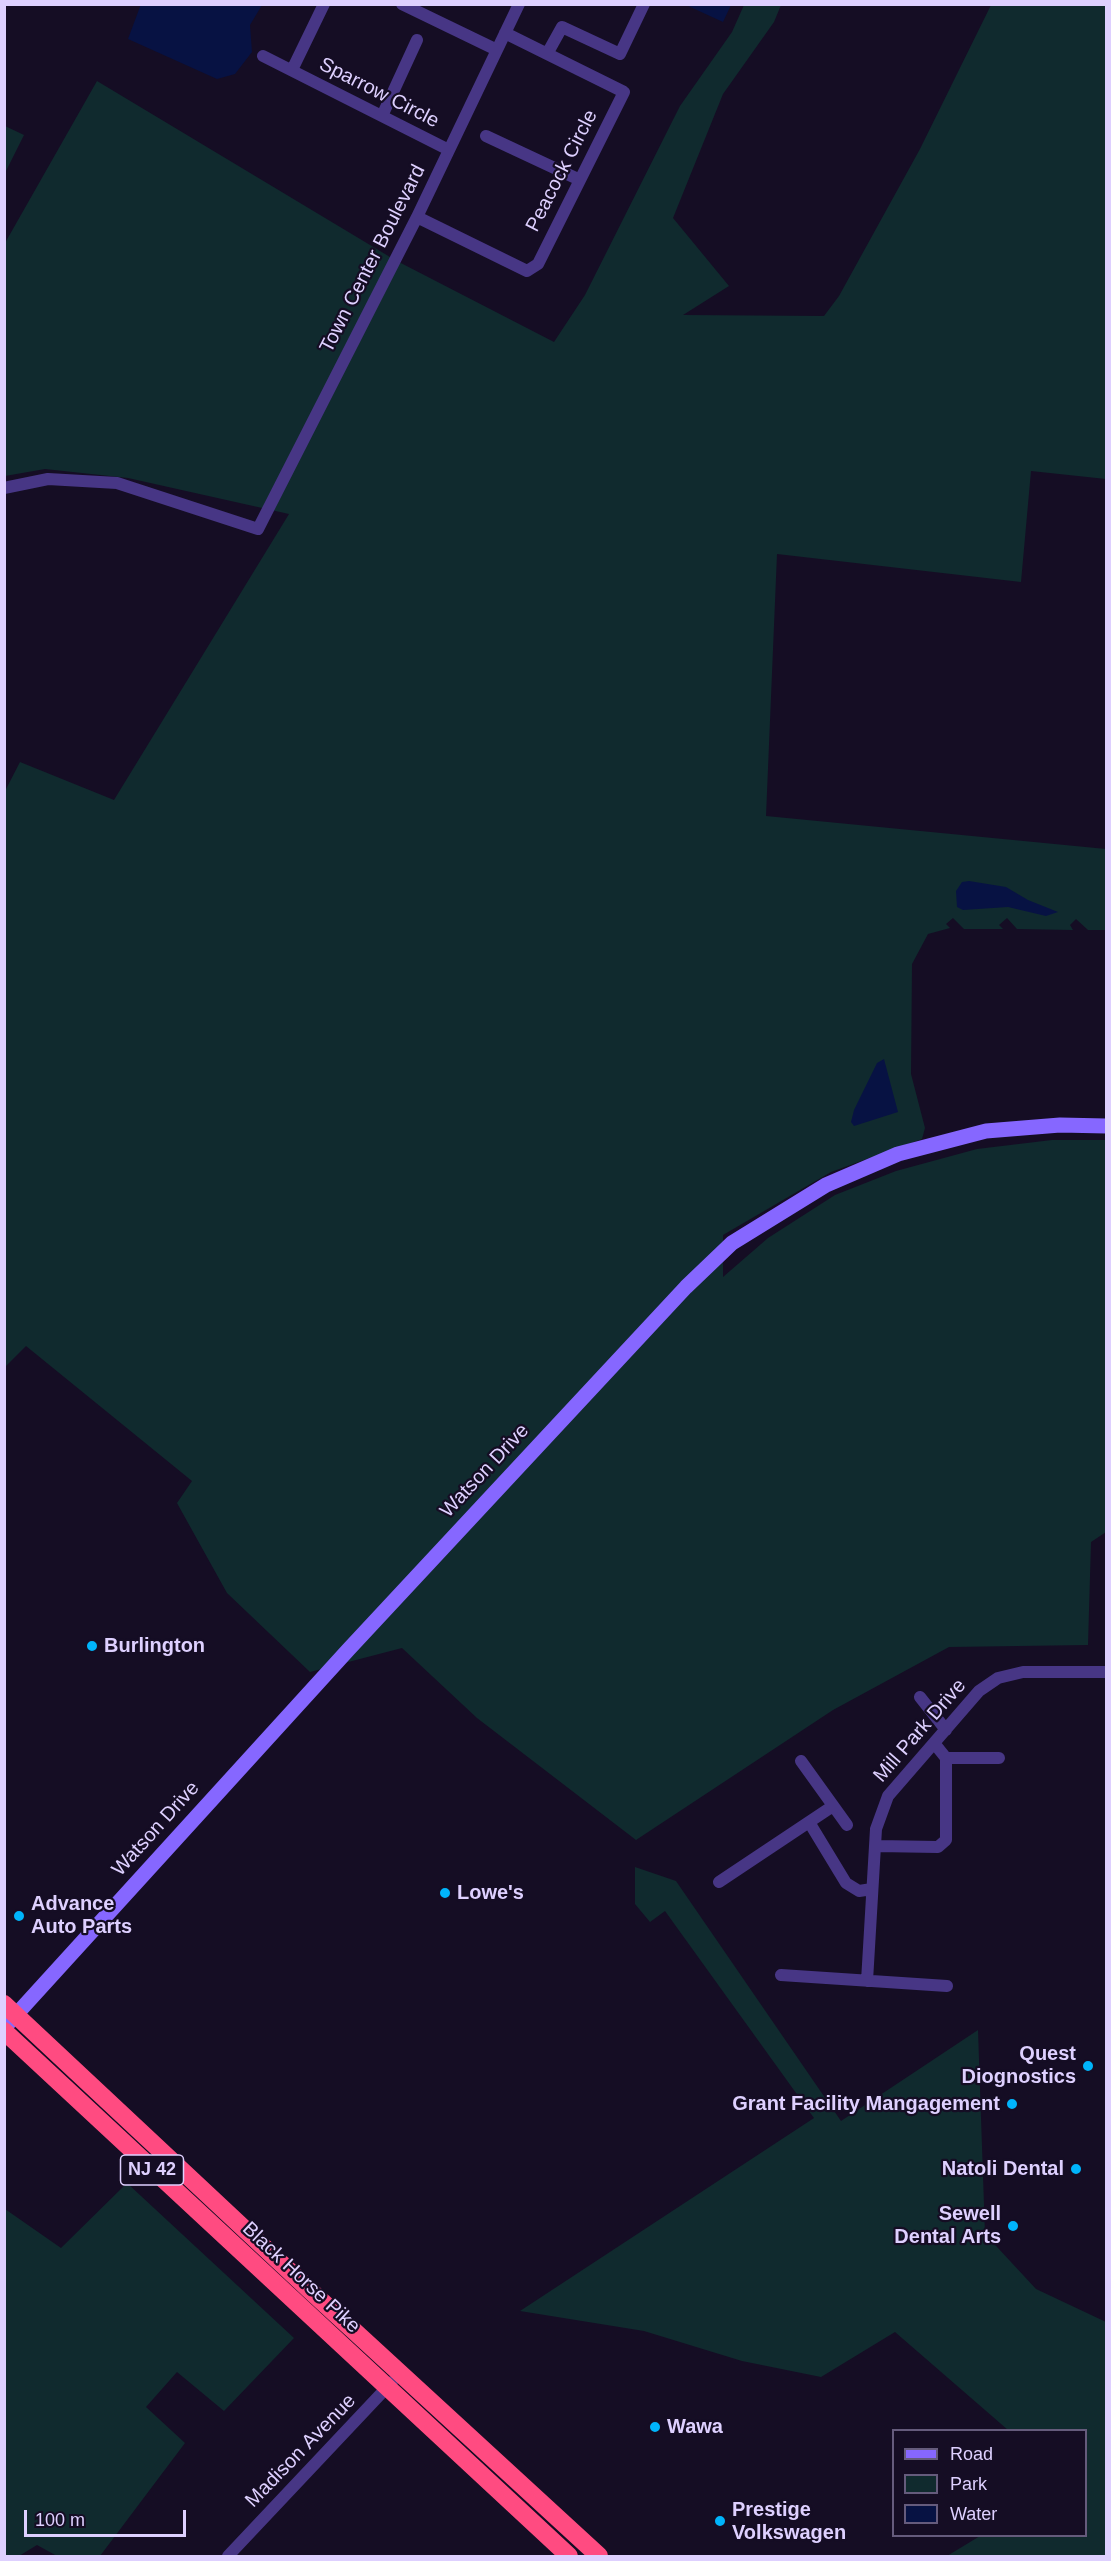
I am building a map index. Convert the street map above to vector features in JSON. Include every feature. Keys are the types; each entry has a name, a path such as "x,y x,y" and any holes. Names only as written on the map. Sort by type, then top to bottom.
{"highway":[{"name":"Black Horse Pike","path":"8,2020 401,2372 599,2556"},
{"name":"Black Horse Pike","path":"8,2020 301,2309 569,2556"}],"street":[{"name":"Sparrow Circle","path":"292,70 324,4"},
{"path":"402,4 497,50"},
{"name":"Town Center Boulevard","path":"4,488 48,479 117,483 258,529 417,217 519,4"},
{"path":"547,54 562,27 620,54 644,4"},
{"name":"Peacock Circle","path":"417,217 527,271 538,264 624,92 505,33"},
{"path":"382,116 417,40"},
{"name":"Sparrow Circle","path":"263,56 449,150"},
{"path":"486,136 580,180"},
{"name":"Watson Drive","path":"8,2020 686,1287 732,1243 826,1185 898,1154 986,1131 1060,1125 1107,1126"},
{"name":"Mill Park Drive","path":"867,1981 872,1889 877,1846 876,1829 888,1796 980,1691 998,1678 1023,1672 1107,1672"},
{"path":"920,1697 946,1730"},
{"path":"877,1846 938,1847 946,1840 946,1758 934,1743"},
{"path":"946,1758 999,1758"},
{"path":"801,1761 847,1825"},
{"path":"719,1882 833,1806"},
{"path":"808,1822 846,1883 860,1891 872,1889"},
{"path":"781,1975 947,1986"},
{"path":"301,2309 316,2296"},
{"name":"Madison Avenue","path":"228,2556 401,2372"}],"green space":[{"path":"744,5 781,5 774,22 723,94 673,218 729,286 683,315 824,316 839,296 920,149 991,5 1106,5 1106,479 1031,471 1021,582 777,554 766,816 1106,849 1106,930 1088,930 1076,919 1070,925 1073,930 1017,929 1007,918 999,925 1003,929 964,929 953,918 946,924 950,928 928,934 912,964 911,1074 925,1128 922,1139 831,1172 723,1235 723,1277 768,1238 835,1195 896,1171 977,1149 1052,1140 1106,1140 1106,1532 1091,1542 1088,1645 949,1647 833,1710 636,1840 477,1718 402,1648 310,1672 227,1593 177,1503 192,1481 26,1346 5,1367 4,793 20,762 114,800 289,514 128,478 45,469 5,476 5,243 97,81 395,260 554,342 585,295 680,106 732,32"},
{"path":"5,126 24,135 5,173"},
{"path":"635,1867 676,1881 841,2121 978,2030 985,2234 1036,2289 1106,2322 1106,2556 947,2556 978,2537 1087,2537 1087,2429 1007,2429 895,2332 821,2377 742,2361 644,2331 520,2311 814,2118 665,1911 650,1922 635,1904"},
{"path":"127,2183 294,2338 224,2411 177,2372 146,2407 185,2443 100,2556 57,2556 37,2545 19,2556 5,2556 5,2209 61,2248"}],"water":[{"path":"141,4 262,5 250,25 252,52 235,74 217,79 128,39"},
{"path":"686,5 731,5 723,22"},
{"path":"962,882 1006,887 1028,900 1058,912 1046,916 1008,907 963,910 957,907 956,891"},
{"path":"884,1059 898,1112 854,1126 851,1122 854,1110 877,1063"}],"place":[{"name":"Burlington","path":"92,1646"},
{"name":"Lowe's","path":"445,1893"},
{"name":"Advance Auto Parts","path":"19,1916"},
{"name":"Quest Diognostics","path":"1088,2066"},
{"name":"Grant Facility Mangagement","path":"1012,2104"},
{"name":"Natoli Dental","path":"1076,2169"},
{"name":"Sewell Dental Arts","path":"1013,2226"},
{"name":"Wawa","path":"655,2427"},
{"name":"Prestige Volkswagen","path":"720,2521"}]}
